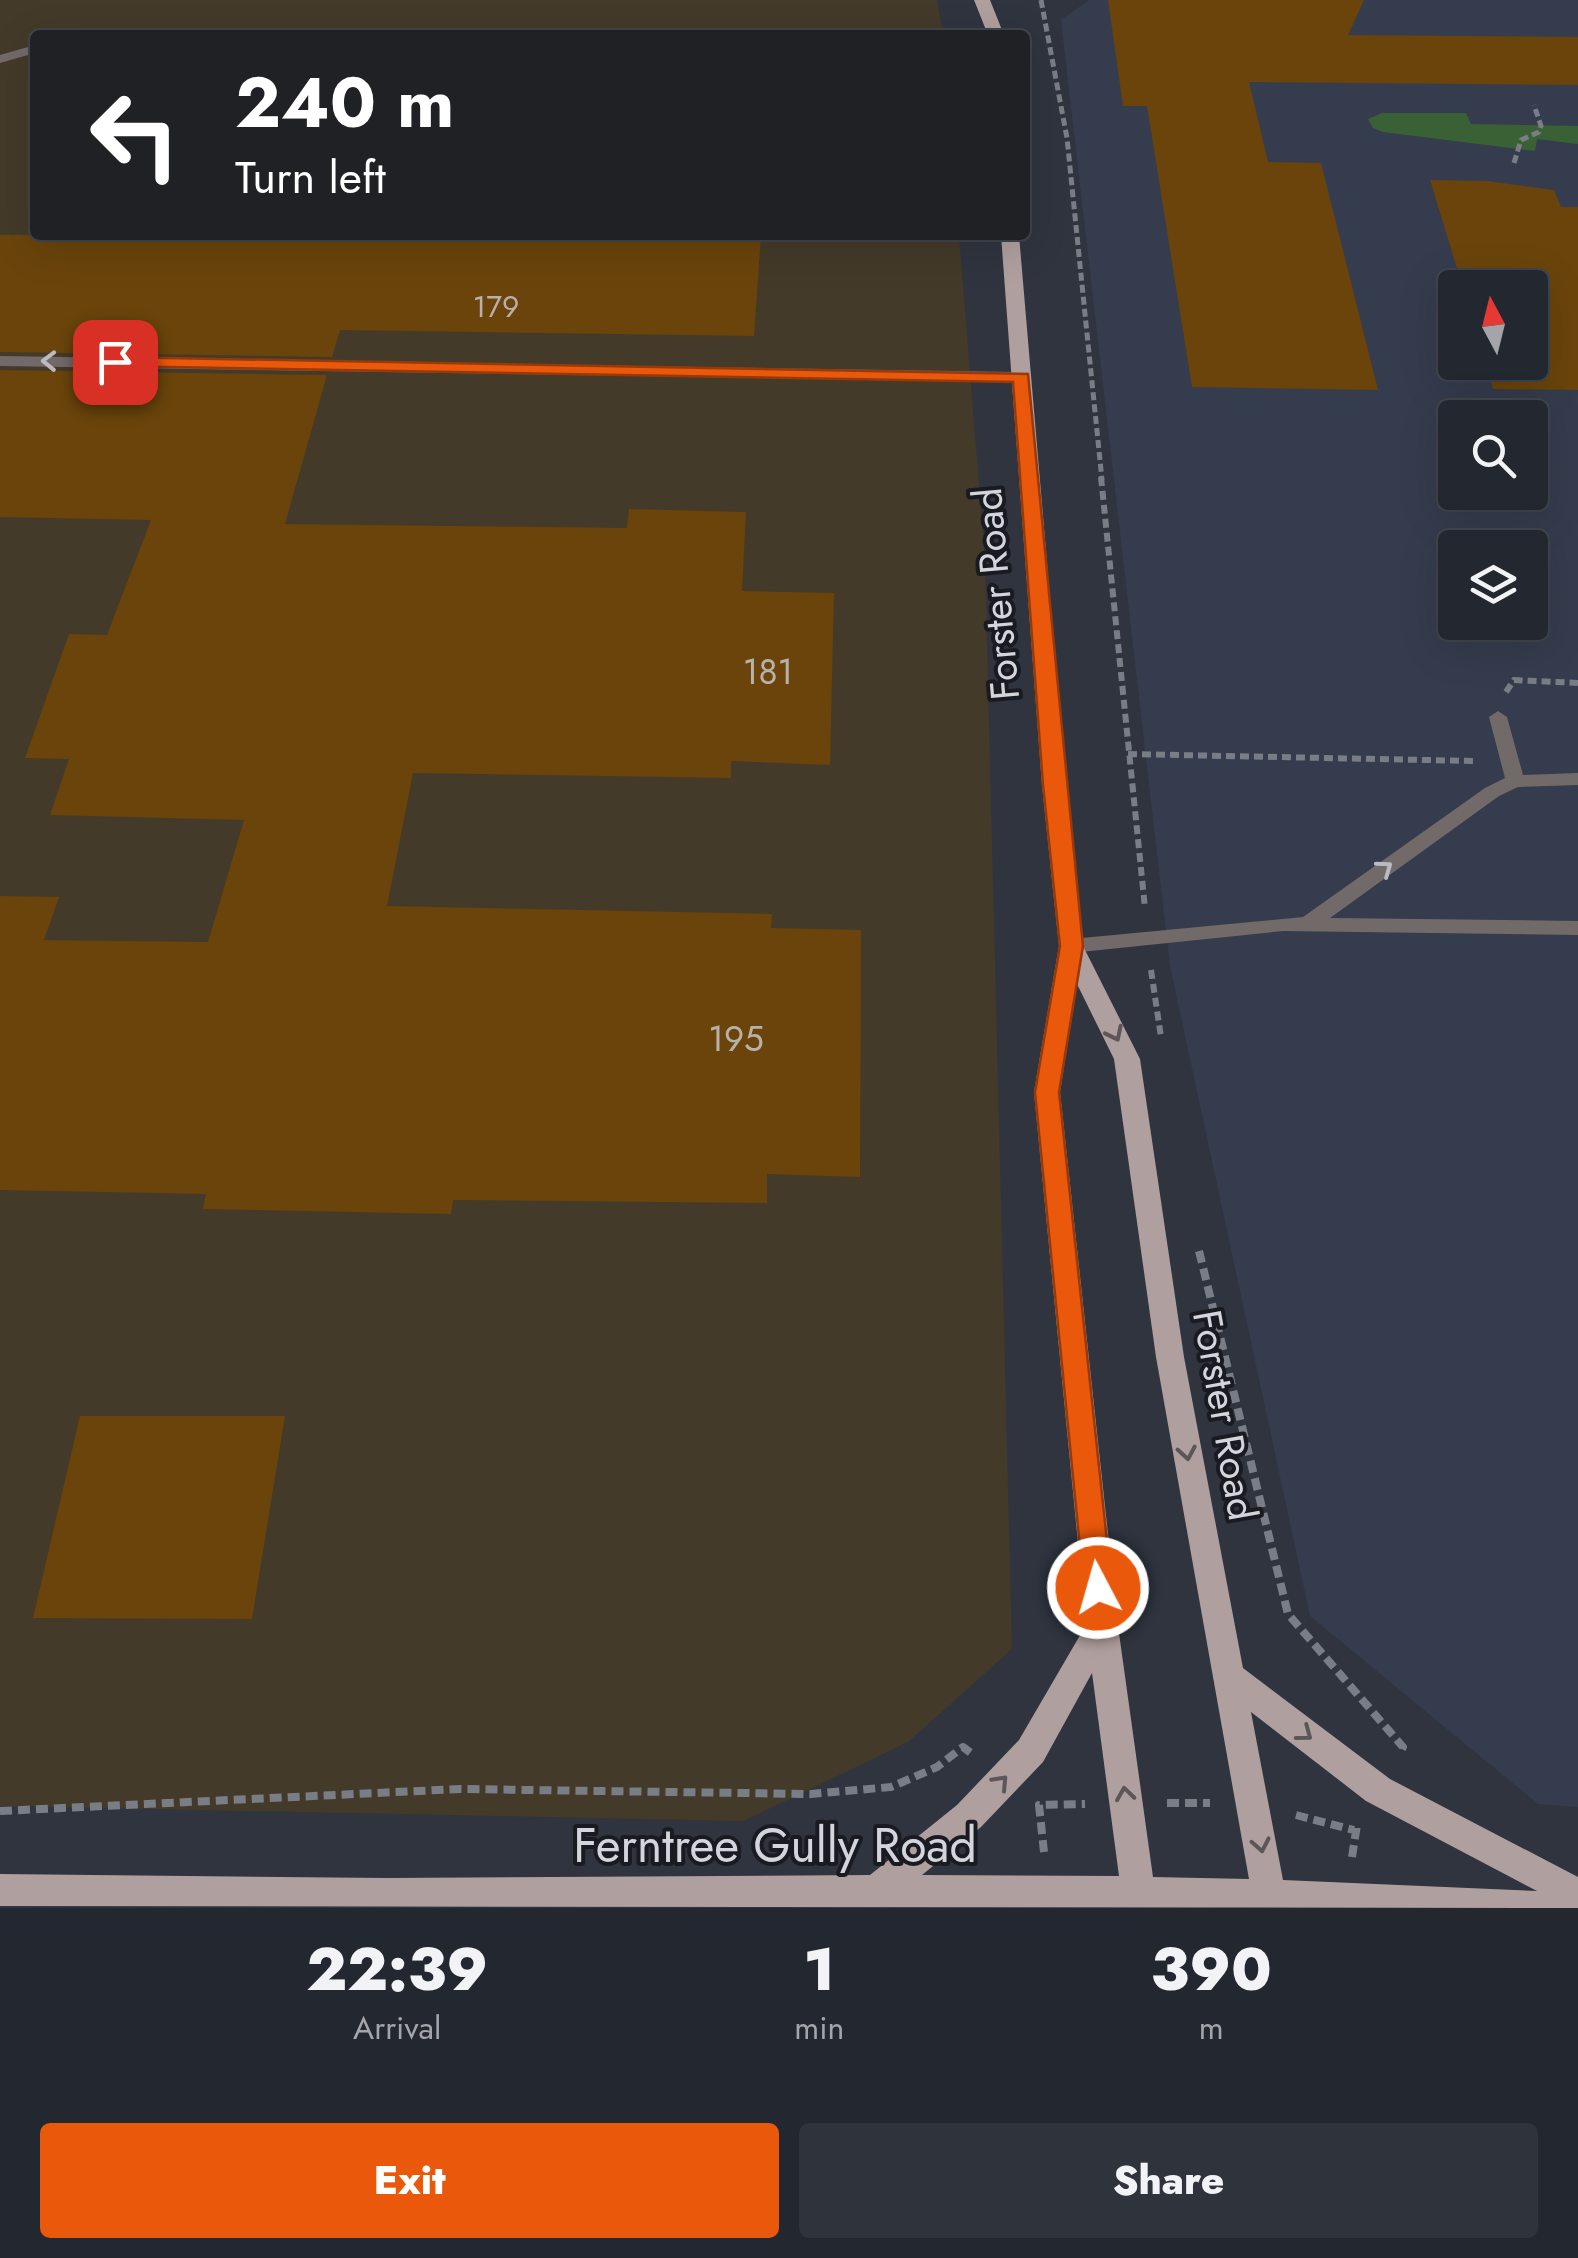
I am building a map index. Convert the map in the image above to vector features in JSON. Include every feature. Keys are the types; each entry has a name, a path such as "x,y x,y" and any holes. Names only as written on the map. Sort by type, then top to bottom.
{"main road":[{"path":"982,0 995,30"},
{"path":"995,30 1006,3"},
{"name":"Forster Road","path":"1010,240 1054,785 1071,946 1047,1092 1102,1626 1139,1899"},
{"name":"Forster Road","path":"1071,946 1127,1059 1170,1357 1271,1902"},
{"path":"876,1892 969,1816 1030,1751 1102,1626"},
{"path":"1228,1675 1378,1790 1578,1896"},
{"name":"Ferntree Gully Road","path":"0,1890 172,1895 876,1892 1271,1902 1350,1895 1549,1908"}],"lane":[{"path":"0,59 30,50"},
{"path":"0,361 1022,377"},
{"path":"1498,718 1515,781"},
{"path":"1306,924 1492,792 1515,781 1578,780"},
{"path":"1071,946 1283,924 1578,928"}],"path":[{"path":"1041,0 1067,138 1128,754 1162,1045"},
{"path":"1514,163 1520,140 1539,132 1542,126 1534,105"},
{"path":"1504,695 1514,680 1578,683"},
{"path":"1128,754 1485,762"},
{"path":"1194,1233 1288,1614 1403,1747 1354,1830 1350,1895"},
{"path":"0,1811 460,1789 811,1794 891,1787 937,1768 963,1747 1039,1806"}],"shaded area":[{"path":"0,0 937,0 942,30 30,30 30,240 959,240 985,559 1012,1649 908,1742 744,1821 0,1806"},
{"path":"1089,0 1578,0 1578,1807 1538,1804 1310,1616 1170,966 1061,20"}],"green space":[{"path":"1382,113 1466,113 1471,124 1578,126 1578,144 1537,139 1535,151 1383,132 1373,128 1368,119"}],"building":[{"path":"1108,0 1364,0 1348,35 1578,37 1578,85 1249,82 1268,162 1321,163 1378,390 1192,387 1147,106 1123,106"},
{"path":"1430,180 1487,181 1554,190 1561,207 1578,207 1578,390 1493,389 1490,380 1548,380 1548,270 1458,270"},
{"path":"0,235 30,235 30,240 761,240 754,336 340,330 332,357 0,352"},
{"path":"0,370 327,375 285,524 627,528 629,509 746,512 742,591 834,593 830,765 731,761 731,778 413,773 387,906 772,914 771,928 861,930 860,1177 767,1174 767,1203 453,1200 451,1214 203,1209 206,1194 0,1190 0,896 59,897 44,940 208,942 244,820 50,815 69,759 25,758 69,634 107,635 151,520 0,517"},
{"path":"80,1416 285,1416 252,1619 33,1618"}],"route":[{"path":"115,362 1022,377 1054,785 1071,946 1047,1092 1098,1588"}]}
